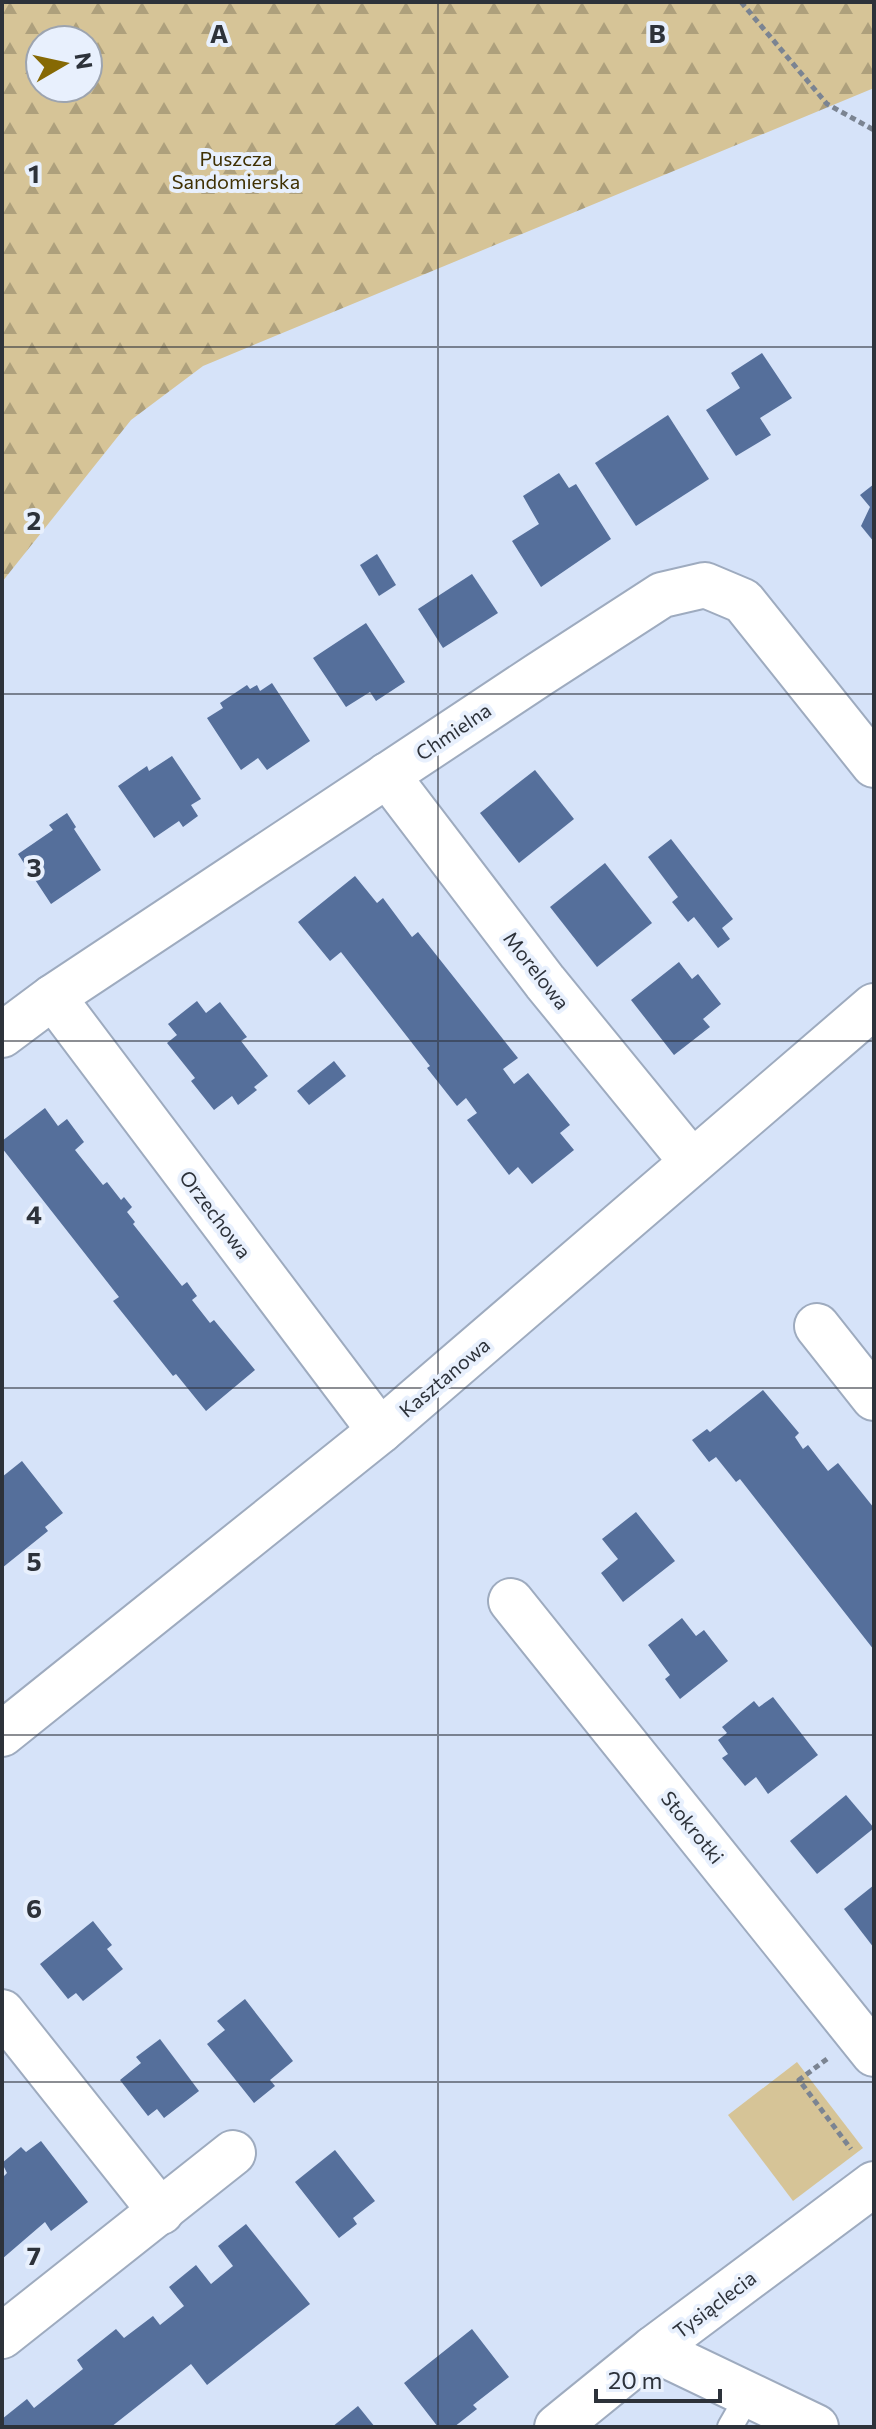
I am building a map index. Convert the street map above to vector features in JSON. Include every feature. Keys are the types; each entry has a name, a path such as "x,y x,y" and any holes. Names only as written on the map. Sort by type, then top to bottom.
{"street":[{"name":"Chmielna","path":"2,1035 53,997 662,595 705,585 743,601 874,765"},
{"name":"Morelowa","path":"387,775 545,982 692,1162"},
{"name":"Orzechowa","path":"53,997 380,1431"},
{"name":"Kasztanowa","path":"2,1734 380,1431 874,1006"},
{"path":"817,1326 874,1398"},
{"name":"Stokrotki","path":"511,1601 866,2044"},
{"path":"2,2012 161,2212"},
{"path":"2,2336 233,2153"},
{"name":"Tysiąclecia","path":"557,2427 865,2169"},
{"path":"653,2349 740,2411 816,2427"}],"path":[{"path":"741,2 827,104 874,130"},
{"path":"865,2169 799,2080 866,2044"}],"green space":[{"name":"Puszcza Sandomierska","path":"2,2 874,2 874,88 203,366 131,420 2,582"},
{"path":"797,2062 863,2148 793,2201 728,2115"}],"building":[{"path":"762,353 792,398 760,418 771,435 736,456 706,410 740,388 731,373"},
{"path":"668,415 709,479 636,526 595,463"},
{"path":"559,473 569,488 576,484 611,539 541,587 512,541 539,524 523,496"},
{"path":"874,484 874,542 861,526 870,507 860,495"},
{"path":"377,554 396,585 379,596 360,565"},
{"path":"472,574 498,613 443,648 418,609"},
{"path":"366,623 405,682 376,701 370,692 346,707 313,658"},
{"path":"272,683 310,741 267,770 258,758 241,770 207,718 223,708 220,703 247,685 250,689 257,685 260,691"},
{"path":"172,756 201,799 191,805 198,816 183,827 179,821 154,838 118,786 147,766 149,771"},
{"path":"535,770 574,819 519,863 480,813"},
{"path":"67,813 101,870 51,904 18,854 53,830 49,825"},
{"path":"671,839 733,919 722,928 730,939 718,948 694,917 688,922 672,902 678,897 648,857"},
{"path":"605,863 652,923 597,967 550,907"},
{"path":"355,876 377,903 383,898 412,937 418,932 518,1058 503,1069 514,1084 528,1073 570,1125 560,1133 574,1150 532,1184 518,1167 509,1175 467,1120 477,1113 466,1098 457,1106 427,1068 430,1066 341,952 330,961 298,922"},
{"path":"679,962 692,979 698,974 721,1004 703,1019 710,1027 674,1055 631,1000"},
{"path":"197,1001 206,1013 220,1002 247,1037 241,1041 268,1076 254,1087 257,1090 238,1105 232,1096 214,1110 191,1081 195,1078 167,1043 177,1035 168,1024"},
{"path":"334,1061 346,1076 309,1105 297,1091"},
{"path":"45,1108 58,1126 67,1119 84,1142 75,1150 103,1185 107,1182 121,1200 124,1197 132,1207 127,1212 135,1222 133,1224 182,1286 187,1282 197,1296 192,1300 210,1323 214,1320 255,1370 206,1411 176,1374 173,1376 113,1301 119,1297 2,1148 2,1141"},
{"path":"763,1390 799,1433 795,1437 803,1449 808,1445 828,1471 838,1463 874,1508 874,1650 740,1479 736,1482 716,1457 709,1462 692,1440 707,1429 710,1432"},
{"path":"22,1461 63,1513 45,1527 48,1531 2,1568 2,1477"},
{"path":"636,1512 675,1561 623,1602 601,1573 618,1559 602,1539"},
{"path":"682,1618 696,1636 704,1630 728,1661 680,1699 665,1679 670,1675 648,1645"},
{"path":"773,1697 818,1755 768,1794 756,1777 745,1786 722,1758 728,1754 718,1740 727,1733 722,1727 754,1701 759,1707"},
{"path":"846,1795 874,1828 817,1874 790,1841"},
{"path":"874,1885 874,1948 844,1909"},
{"path":"93,1921 112,1945 107,1949 123,1969 83,2001 76,1993 68,1999 40,1964"},
{"path":"245,1999 293,2061 270,2080 275,2086 254,2103 207,2044 225,2030 217,2021"},
{"path":"160,2039 199,2091 164,2118 157,2109 148,2116 120,2080 141,2063 136,2057"},
{"path":"41,2141 88,2202 51,2231 45,2222 2,2259 2,2178 7,2173 2,2163 21,2147 26,2152"},
{"path":"335,2150 375,2201 353,2218 357,2224 339,2238 295,2182"},
{"path":"246,2224 310,2304 207,2385 191,2364 111,2427 2,2427 2,2419 27,2399 34,2408 83,2369 77,2360 116,2329 124,2338 153,2316 160,2325 184,2306 169,2287 196,2265 211,2284 233,2266 218,2246"},
{"path":"472,2329 509,2377 473,2405 477,2409 454,2427 438,2427 404,2383"},
{"path":"358,2406 375,2427 332,2427"}]}
